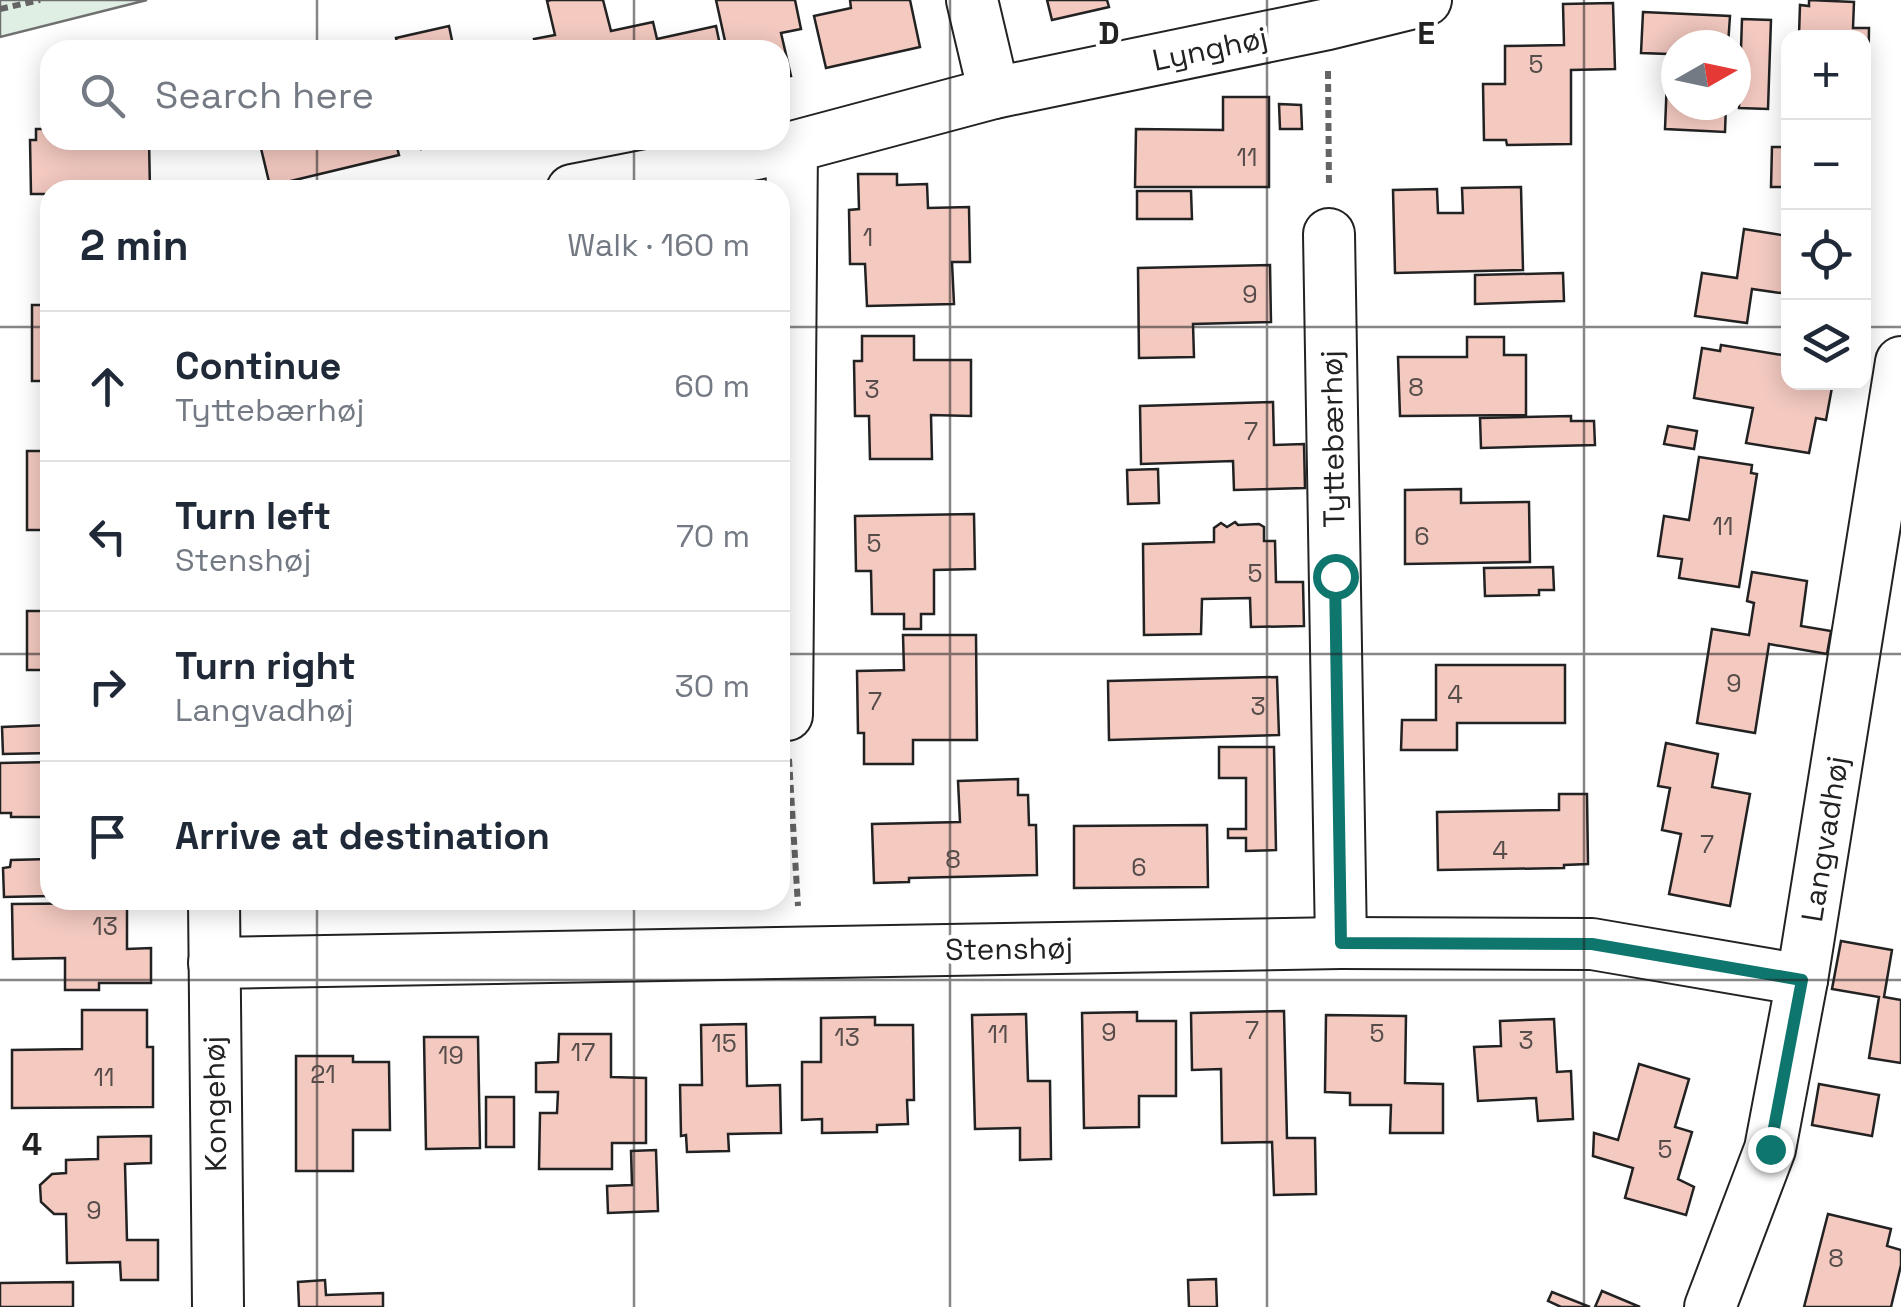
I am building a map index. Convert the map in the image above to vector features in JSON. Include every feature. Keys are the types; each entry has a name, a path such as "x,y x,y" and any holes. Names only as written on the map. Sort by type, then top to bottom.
{"street":[{"path":"972,0 994,93"},
{"name":"Lynghøj","path":"792,147 994,93 1426,0"},
{"path":"790,374 792,147"},
{"name":"Lynghøj","path":"623,180 777,150"},
{"name":"Tyttebærhøj","path":"1329,234 1341,943"},
{"name":"Langvadhøj","path":"1710,1307 1770,1149 1802,980 1901,362"},
{"name":"Kongehøj","path":"214,910 218,1307"},
{"name":"Stenshøj","path":"214,963 1341,943 1592,944 1802,980"}],"path":[{"path":"0,9 40,0"},
{"path":"1328,24 1329,234"},
{"path":"790,766 801,952"}],"green space":[{"path":"0,0 147,0 0,37"}],"building":[{"path":"603,0 611,31 653,22 657,39 716,26 719,40 534,40 555,35 547,1"},
{"path":"716,0 795,0 801,29 781,33 783,40 725,40"},
{"path":"850,0 910,0 920,47 826,68 814,16 851,8"},
{"path":"1047,0 1107,0 1109,7 1052,20"},
{"path":"1809,0 1854,2 1853,28 1869,30 1799,30 1800,5 1809,6"},
{"path":"1613,3 1615,69 1571,70 1571,144 1507,145 1506,140 1484,140 1483,84 1505,84 1505,46 1564,45 1563,4"},
{"path":"1643,12 1730,16 1729,30 1661,30 1661,54 1641,53"},
{"path":"1742,19 1771,20 1768,109 1751,108 1751,30 1742,30"},
{"path":"449,26 452,40 396,40"},
{"path":"1223,97 1269,97 1269,187 1135,187 1136,129 1223,130"},
{"path":"1279,104 1301,105 1302,129 1280,129"},
{"path":"1665,120 1725,120 1725,132 1665,129"},
{"path":"36,129 40,129 40,150 149,150 150,180 40,180 40,194 31,194 30,140 36,140"},
{"path":"1772,147 1781,147 1781,187 1771,187"},
{"path":"261,150 398,150 399,155 295,180 269,180"},
{"path":"858,174 897,174 897,185 927,184 928,208 969,207 970,262 952,262 954,304 867,306 865,264 850,264 849,210 859,209"},
{"path":"1521,187 1523,270 1395,273 1393,190 1437,189 1438,213 1463,213 1462,188"},
{"path":"1137,191 1191,191 1192,219 1137,219"},
{"path":"1744,229 1781,235 1781,293 1752,289 1747,323 1695,316 1702,273 1737,278"},
{"path":"1270,265 1271,322 1193,324 1194,357 1139,358 1138,268"},
{"path":"1563,273 1564,301 1475,304 1475,275"},
{"path":"32,305 40,305 40,381 32,381"},
{"path":"862,336 914,336 914,360 971,360 971,416 931,415 932,459 870,459 869,416 855,416 854,361 862,361"},
{"path":"1467,337 1504,337 1504,355 1526,355 1526,415 1400,416 1398,357 1467,357"},
{"path":"1721,345 1781,355 1781,390 1832,390 1826,420 1816,418 1809,453 1746,443 1753,408 1694,398 1702,348 1720,351"},
{"path":"1273,402 1274,445 1304,444 1305,488 1234,490 1233,461 1141,464 1140,406"},
{"path":"1571,416 1571,421 1594,421 1595,445 1481,448 1480,418"},
{"path":"1668,426 1697,431 1694,449 1664,444"},
{"path":"27,451 40,451 40,530 27,530"},
{"path":"1699,457 1752,465 1751,473 1757,474 1739,587 1679,578 1682,559 1658,556 1664,516 1689,520"},
{"path":"1158,469 1159,503 1128,504 1127,470"},
{"path":"1461,489 1461,503 1529,502 1530,562 1405,564 1405,490"},
{"path":"974,514 975,569 934,570 934,614 921,614 921,629 904,629 904,614 872,614 871,571 856,571 855,516"},
{"path":"1235,522 1259,524 1264,527 1264,541 1275,541 1276,582 1303,582 1304,626 1251,627 1250,598 1202,599 1201,634 1144,635 1143,544 1214,542 1214,528"},
{"path":"1553,567 1554,590 1539,590 1539,595 1485,596 1484,568"},
{"path":"1752,572 1807,581 1801,626 1831,631 1827,654 1769,644 1755,733 1697,723 1712,629 1749,635 1754,603 1747,601"},
{"path":"27,611 40,611 40,670 27,670"},
{"path":"903,635 976,635 977,740 913,740 913,764 864,764 864,733 858,733 857,671 904,670"},
{"path":"1436,665 1565,665 1565,723 1457,723 1457,750 1401,750 1402,720 1436,720"},
{"path":"1277,677 1279,735 1109,740 1108,681"},
{"path":"40,725 40,753 3,754 2,727"},
{"path":"1666,743 1718,754 1712,787 1750,794 1730,906 1669,894 1681,834 1662,830 1670,788 1658,786"},
{"path":"1219,747 1274,747 1276,850 1246,851 1246,838 1228,838 1228,829 1246,829 1246,778 1219,778"},
{"path":"40,762 40,817 0,813 0,763"},
{"path":"1018,779 1018,795 1028,795 1029,825 1036,825 1037,875 909,878 909,882 874,883 872,824 960,822 958,781"},
{"path":"1559,794 1587,794 1588,864 1564,868 1438,870 1437,812 1559,810"},
{"path":"1207,825 1208,887 1074,888 1074,826"},
{"path":"40,859 40,896 4,897 3,868 10,867 11,860"},
{"path":"12,904 40,904 40,910 127,910 127,949 151,948 151,983 99,983 99,990 65,990 65,958 13,959"},
{"path":"1841,941 1892,950 1884,997 1901,1000 1901,1063 1869,1058 1879,997 1832,989"},
{"path":"82,1010 147,1010 147,1047 153,1047 153,1107 12,1108 12,1050 82,1049"},
{"path":"1284,1011 1287,1138 1315,1138 1316,1194 1274,1195 1272,1142 1222,1143 1221,1069 1192,1070 1191,1013"},
{"path":"1137,1012 1137,1021 1176,1021 1176,1096 1139,1096 1139,1127 1084,1128 1082,1013"},
{"path":"1026,1014 1028,1081 1050,1081 1051,1159 1020,1160 1020,1128 975,1129 972,1015"},
{"path":"1326,1015 1406,1016 1405,1083 1443,1084 1443,1133 1390,1133 1391,1105 1350,1105 1350,1093 1325,1092"},
{"path":"875,1017 875,1025 913,1025 914,1100 907,1100 908,1124 877,1125 877,1132 822,1133 822,1119 802,1120 802,1062 821,1062 821,1018"},
{"path":"1554,1019 1557,1072 1571,1071 1573,1119 1538,1121 1536,1098 1478,1101 1474,1047 1501,1046 1500,1021"},
{"path":"746,1024 747,1086 780,1085 781,1133 728,1134 729,1151 687,1152 686,1135 681,1136 680,1085 702,1085 701,1025"},
{"path":"559,1034 611,1034 611,1077 646,1078 646,1143 612,1143 612,1169 539,1169 540,1113 557,1113 558,1092 536,1092 536,1063 558,1062"},
{"path":"424,1037 478,1037 480,1148 426,1149"},
{"path":"296,1056 353,1056 353,1062 389,1062 390,1130 353,1130 353,1171 296,1171"},
{"path":"1639,1064 1689,1079 1675,1127 1692,1132 1678,1179 1694,1187 1686,1215 1625,1198 1633,1168 1593,1156 1594,1133 1618,1140"},
{"path":"1819,1084 1879,1095 1872,1136 1812,1125"},
{"path":"486,1097 514,1097 514,1147 486,1147"},
{"path":"151,1136 151,1163 125,1164 127,1240 158,1240 158,1280 121,1280 120,1262 67,1263 66,1214 54,1214 41,1202 40,1185 52,1174 66,1173 66,1160 98,1159 98,1137"},
{"path":"656,1150 658,1211 608,1213 607,1186 632,1185 631,1151"},
{"path":"1828,1214 1891,1229 1887,1246 1901,1250 1901,1265 1891,1307 1804,1307"},
{"path":"1216,1279 1217,1307 1189,1307 1188,1280"},
{"path":"325,1280 326,1295 383,1293 383,1307 299,1307 298,1282"},
{"path":"73,1282 73,1307 0,1307 0,1283"},
{"path":"1602,1291 1640,1307 1595,1307"},
{"path":"1552,1292 1590,1307 1561,1307 1548,1301"}],"route":[{"path":"1335,576 1341,943 1592,944 1802,980 1770,1149"}]}
